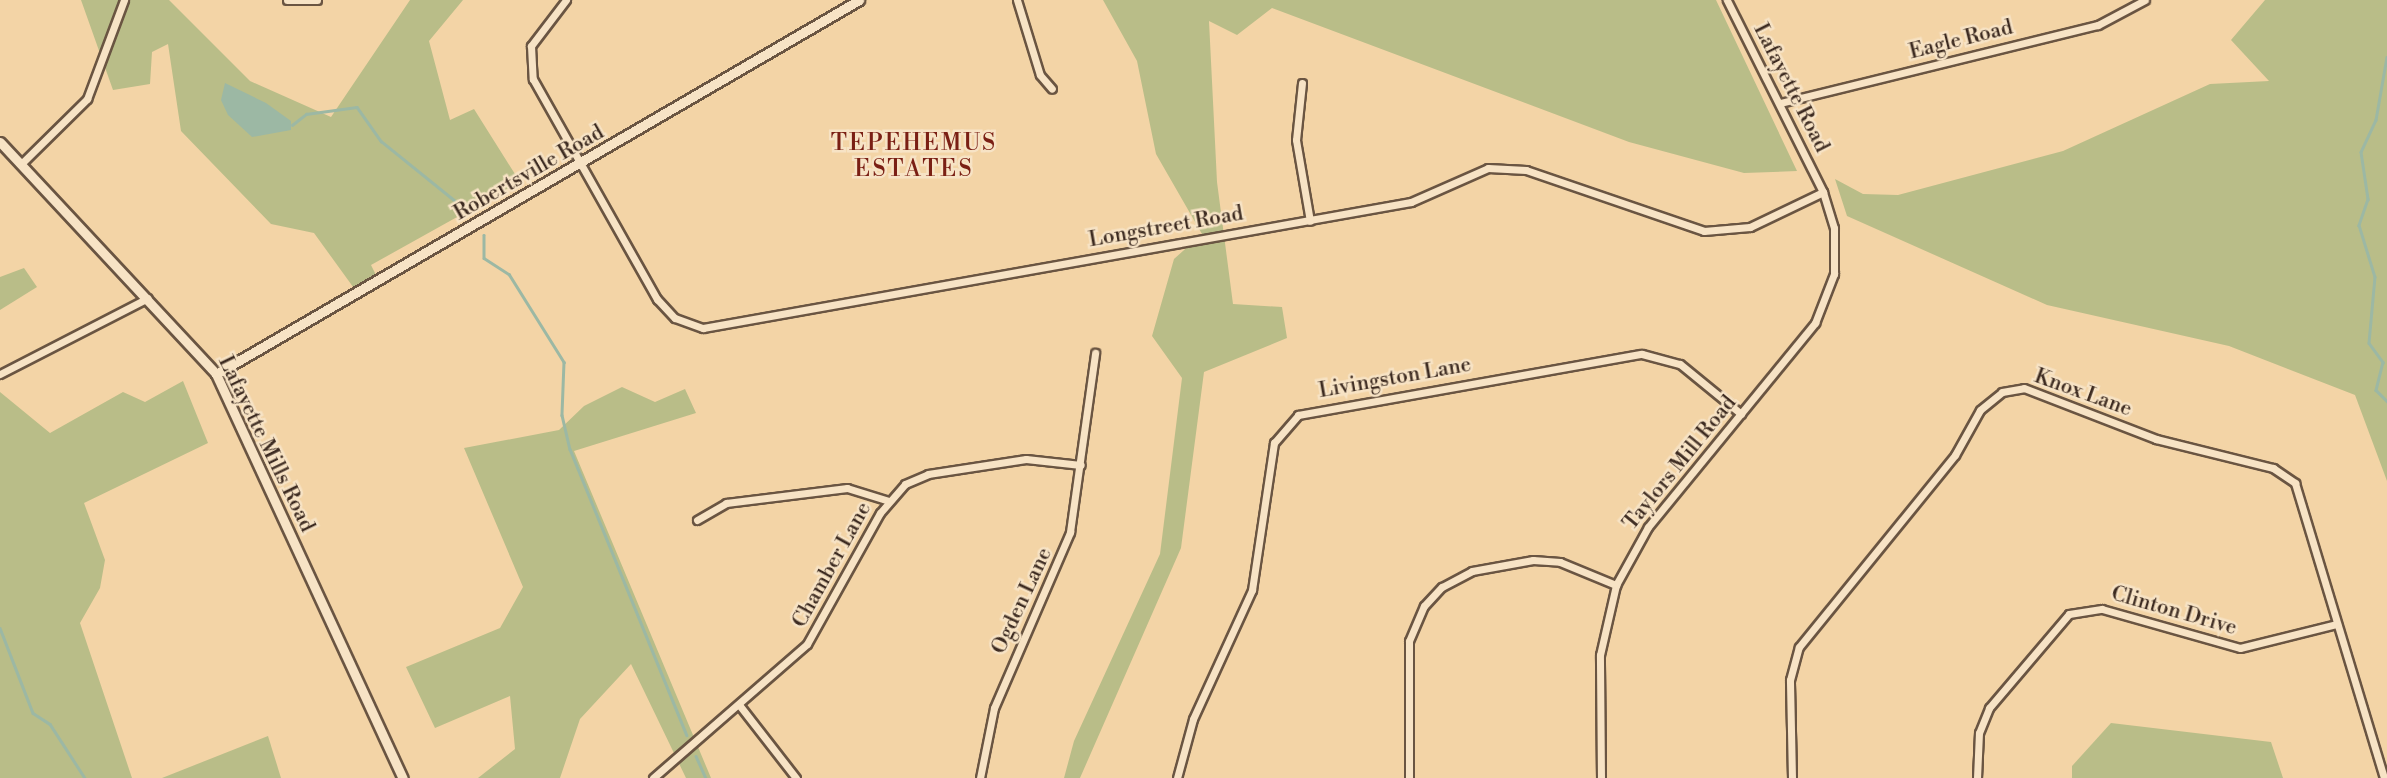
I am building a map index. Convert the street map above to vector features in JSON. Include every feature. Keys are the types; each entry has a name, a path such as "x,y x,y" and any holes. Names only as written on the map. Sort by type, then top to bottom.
{"street":[{"path":"21,164 88,99 124,0"},
{"path":"287,0 317,0"},
{"name":"Longstreet Road","path":"566,0 536,35 529,59 533,79 663,307 703,328 1411,202 1469,173 1499,167 1704,231 1750,227 1823,192"},
{"name":"Robertsville Road","path":"216,374 859,0"},
{"path":"1017,0 1040,75 1052,89"},
{"name":"Lafayette Road","path":"1727,0 1823,192"},
{"name":"Eagle Road","path":"1780,103 2098,25 2145,0"},
{"path":"1302,83 1296,140 1310,220"},
{"name":"Lafayette Mills Road","path":"0,142 216,374 403,778"},
{"name":"Taylors Mill Road","path":"1601,778 1600,655 1616,585 1648,527 1741,414 1826,300 1836,244 1823,192"},
{"path":"0,374 148,298"},
{"name":"Ogden Lane","path":"980,778 1007,675 1064,555 1081,465 1095,354"},
{"name":"Livingston Lane","path":"1177,778 1193,719 1252,590 1273,443 1298,415 1642,354 1680,365 1741,414"},
{"name":"Knox Lane","path":"1792,778 1790,680 1799,647 1955,455 1980,410 2002,392 2034,390 2157,439 2289,477 2305,500 2337,624 2384,778"},
{"name":"Chamber Lane","path":"653,778 740,706 822,623 888,500 928,474 1026,459 1081,465"},
{"path":"697,520 726,503 848,488 888,500"},
{"path":"1409,778 1409,641 1424,606 1442,587 1472,571 1533,560 1560,562 1616,585"},
{"name":"Clinton Drive","path":"1977,778 1979,733 1989,708 2069,614 2102,609 2240,649 2337,624"},
{"path":"740,706 796,778"}],"green space":[{"path":"81,0 169,0 250,81 331,117 410,0 463,0 429,41 450,120 474,109 520,182 371,265 377,277 356,291 314,233 271,224 181,131 168,44 152,52 150,84 113,90"},
{"path":"1103,0 1716,0 1797,171 1744,173 1629,142 1272,8 1237,35 1209,21 1217,182 1233,304 1282,307 1287,338 1204,372 1181,548 1080,778 1064,778 1074,741 1160,554 1182,378 1152,336 1174,259 1202,234 1156,154 1137,61"},
{"path":"2265,0 2387,0 2387,481 2355,395 2229,346 2047,305 1847,216 1835,179 1863,194 1898,195 2063,151 2210,84 2269,81 2231,40"},
{"path":"24,268 37,287 0,310 0,277"},
{"path":"183,381 208,443 84,503 105,560 100,588 80,623 132,778 0,778 0,392 50,433 123,392 145,402"},
{"path":"622,387 655,402 685,389 696,413 574,451 711,778 686,778 631,664 580,719 560,778 478,778 515,749 510,696 435,728 406,667 500,628 523,587 464,448 559,430 584,406"},
{"path":"2111,723 2271,742 2283,778 2072,778 2072,766"},
{"path":"268,736 281,778 162,778"}],"shaded area":[{"path":"225,83 266,103 291,121 291,130 252,137 228,115 221,100"}],"waterway":[{"path":"2387,57 2376,120 2361,152 2368,199 2359,225 2375,277 2369,343 2383,362 2376,390 2387,401"},
{"path":"292,125 306,114 357,107 381,141 469,212"},
{"path":"484,235 484,258 509,274 564,362 562,415 570,449 687,735"},
{"path":"0,628 33,713 50,724 85,778"},
{"path":"696,756 706,778"}],"district":[{"name":"TEPEHEMUS ESTATES","path":"914,156"}]}
